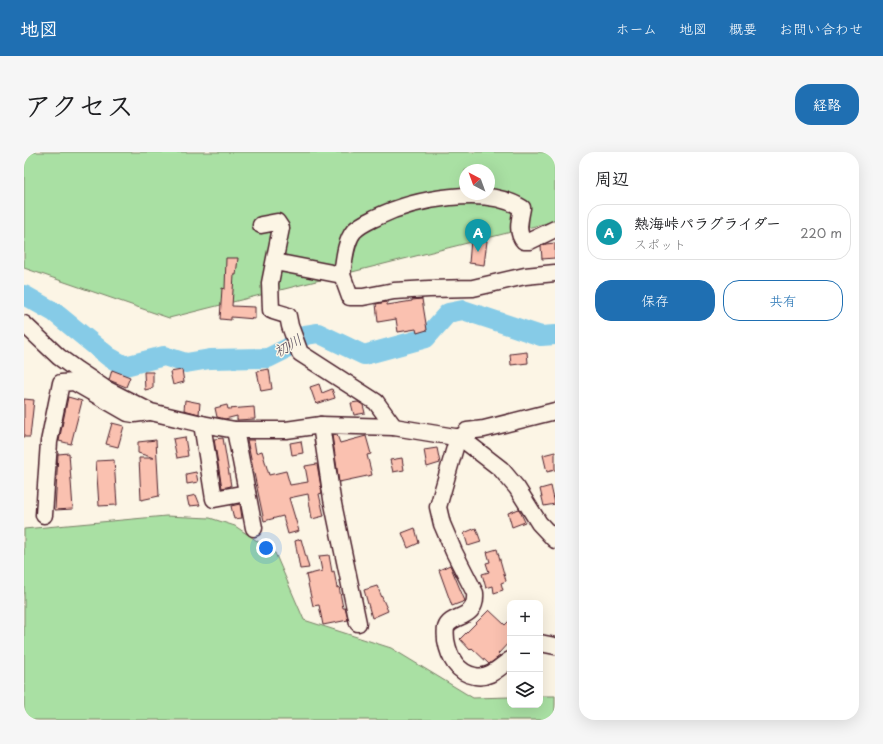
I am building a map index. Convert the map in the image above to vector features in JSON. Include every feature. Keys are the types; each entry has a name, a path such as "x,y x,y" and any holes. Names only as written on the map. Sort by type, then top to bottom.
{"street":[{"path":"555,229 530,241 524,241 520,237 519,230 522,208 513,203 479,196 448,196 410,204 388,212 364,224 354,232 346,251 342,275 350,297 363,297 394,291 473,288 525,276 555,273"},
{"path":"261,226 278,222 281,228 270,283 271,310 288,316 300,353 376,402 394,427"},
{"path":"275,262 342,275"},
{"path":"24,324 59,357 77,370 104,388 151,412 235,430 286,430 321,425 394,427 460,438 501,469 517,488 539,523 555,540"},
{"path":"44,515 49,442 61,383 74,382 128,413 134,414 151,412"},
{"path":"507,662 490,675 483,678 468,675 460,670 448,651 445,635 446,628 449,624 469,612 474,606 476,593 454,552 442,524 438,507 460,438 467,431 484,429 555,411"},
{"path":"202,424 214,499 247,493"},
{"path":"321,425 332,499 358,624"},
{"path":"235,430 254,528"},
{"path":"543,644 555,646"}],"green space":[{"path":"24,152 555,152 555,221 169,318 24,268"},
{"path":"166,516 210,518 235,526 275,553 304,620 391,648 473,698 507,697 507,708 543,708 543,696 555,696 555,720 24,720 24,529"}],"building":[{"path":"471,240 487,241 484,265 469,263"},
{"path":"555,243 555,258 542,259 541,246"},
{"path":"226,258 238,258 236,275 234,275 232,306 255,307 255,319 231,317 231,320 220,319 222,288 225,289"},
{"path":"422,299 427,330 417,333 416,329 398,332 396,319 378,322 376,304 387,302 387,305"},
{"path":"527,352 528,363 511,365 510,354"},
{"path":"269,369 272,389 261,391 257,371"},
{"path":"112,370 130,377 126,387 109,380"},
{"path":"182,370 184,382 173,385 170,372"},
{"path":"144,372 153,372 153,388 145,390"},
{"path":"319,384 322,393 332,389 335,398 316,404 310,387"},
{"path":"68,397 82,401 71,444 59,441"},
{"path":"24,399 34,400 30,437 24,437"},
{"path":"185,400 200,403 199,414 184,410"},
{"path":"358,402 363,405 365,413 354,415 351,403"},
{"path":"227,405 228,409 254,407 255,419 237,420 237,416 225,419 217,417 215,408"},
{"path":"112,423 124,426 118,447 106,444"},
{"path":"332,435 337,435 340,443 366,436 371,454 367,455 372,475 339,482"},
{"path":"185,437 188,456 177,458 173,439"},
{"path":"223,438 231,486 222,488 214,439"},
{"path":"156,440 159,496 141,500 139,458 154,458 138,453 138,442"},
{"path":"247,440 254,440 256,453 262,451 269,475 286,471 290,485 308,482 305,466 317,464 322,493 319,494 324,516 312,519 308,494 289,498 299,531 288,534 283,516 264,521"},
{"path":"301,441 303,453 292,455 290,443"},
{"path":"437,448 440,463 427,467 424,450"},
{"path":"555,452 555,470 547,472 543,455"},
{"path":"69,453 73,509 55,510 58,454"},
{"path":"402,458 404,470 393,472 390,460"},
{"path":"114,460 117,505 99,506 96,461"},
{"path":"196,472 198,482 187,484 186,474"},
{"path":"551,486 555,504 544,506 540,489"},
{"path":"196,495 200,505 189,506 187,497"},
{"path":"240,504 242,518 234,519 231,506"},
{"path":"519,509 525,522 512,527 508,513"},
{"path":"415,528 419,543 408,548 402,533"},
{"path":"476,528 481,542 468,546 464,533"},
{"path":"301,539 309,568 300,569 295,541"},
{"path":"497,549 506,581 501,583 503,590 494,593 493,586 486,588 482,574 489,572 486,563 490,562 487,552"},
{"path":"329,555 332,572 334,571 337,588 339,587 343,608 345,608 348,620 323,625 319,605 313,606 306,575 322,571 319,556"},
{"path":"450,565 465,601 452,606 439,570"},
{"path":"377,586 388,611 372,618 364,590"},
{"path":"489,610 505,625 507,623 507,644 498,654 500,656 489,664 472,648 470,650 460,639"}],"waterway":[{"name":"初川","path":"24,295 54,312 109,357 125,366 164,356 186,363 210,359 268,358 288,348 305,335 318,333 364,355 426,338 448,313 463,310 541,336 555,335"}],"place":[{"name":"熱海峠パラグライダー","path":"478,252"}]}
